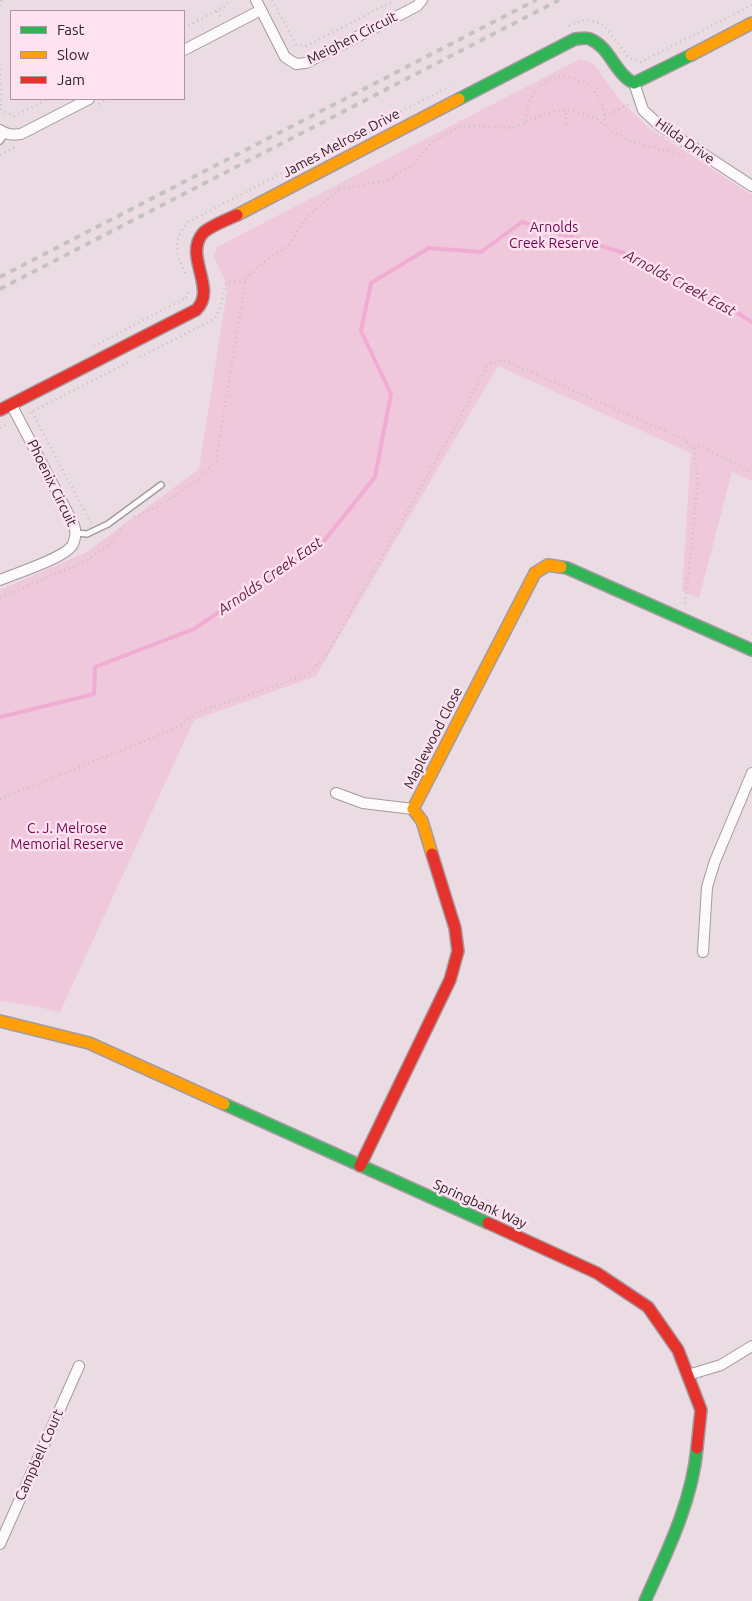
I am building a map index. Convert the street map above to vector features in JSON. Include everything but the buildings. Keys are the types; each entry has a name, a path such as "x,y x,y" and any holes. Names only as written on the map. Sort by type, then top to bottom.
{"street":[{"name":"Meighen Circuit","path":"256,0 285,57 296,64 306,63 417,6 422,0"},
{"path":"185,49 261,10"},
{"path":"634,83 752,24"},
{"name":"James Melrose Drive","path":"203,288 195,255 198,239 204,232 575,39 589,38 601,46 626,79 634,83"},
{"name":"Hilda Drive","path":"634,83 643,110 659,125 752,186"},
{"path":"2,135 21,134 87,100"},
{"path":"0,410 153,333 198,308 202,300 203,288"},
{"name":"Phoenix Circuit","path":"0,580 63,554 72,545 76,533 74,524 11,404"},
{"name":"Maplewood Close","path":"360,1166 450,980 458,951 455,928 422,821 412,809 535,572 548,565 567,568 752,650"},
{"path":"703,952 707,886 714,861 752,773"},
{"path":"336,793 363,803 412,809"},
{"name":"Springbank Way","path":"0,1021 89,1043 597,1274 648,1307 678,1350 701,1410 696,1459 679,1525 645,1601"},
{"path":"688,1375 721,1365 752,1346"},
{"name":"Campbell Court","path":"0,1544 79,1366"}],"lane":[{"path":"76,533 87,534 108,524 161,485"}],"path":[{"path":"0,6 1,0"},
{"path":"185,27 227,6 229,0"},
{"path":"272,0 296,44 306,46 395,0"},
{"path":"0,69 1,110 14,116 46,100"},
{"path":"526,123 526,112 535,91 548,78 566,76 584,82 595,92 603,104 605,125"},
{"path":"0,598 86,561 113,541 130,518 150,511 174,497 216,461 246,278 268,259 288,246 306,218 340,190 389,180 412,165 430,144 458,127 511,128 554,110 576,110 588,114 605,125 614,134 636,143 672,151 691,158"},
{"path":"566,110 566,124"},
{"path":"88,349 203,288"},
{"path":"0,799 179,727 195,713 307,675 327,654 466,407 488,364 504,360 680,437 694,448 698,481 683,620"},
{"path":"32,412 95,531"},
{"path":"694,448 700,446 752,472"}],"green space":[{"name":"Arnolds Creek Reserve","path":"580,59 593,63 619,99 649,128 752,195 752,481 732,472 699,598 682,591 691,453 498,366 316,676 194,720 60,1012 0,1001 0,590 87,552 199,469 227,291 224,278 214,257 217,247"}],"waterway":[{"name":"Arnolds Creek East","path":"0,717 94,694 95,667 194,629 324,541 375,477 391,394 361,331 371,283 429,248 481,252 522,222 631,255 730,308 752,322"}],"railway":[{"path":"0,277 536,0"},
{"path":"0,289 559,0"}],"traffic: fast":[{"path":"459,99 575,39 588,38 597,43 627,79 634,83 691,55"},
{"path":"561,567 752,650"},
{"path":"224,1104 488,1223"},
{"path":"645,1601 670,1545 684,1507 690,1488 697,1448"}],"traffic: slow":[{"path":"691,55 752,23"},
{"path":"237,215 459,99"},
{"path":"432,854 422,821 413,809 535,573 548,565 561,567"},
{"path":"0,1021 89,1043 224,1104"}],"traffic: jam":[{"path":"0,410 196,310 202,302 204,292 198,262 198,242 206,230 237,215"},
{"path":"360,1166 450,980 458,951 455,928 432,854"},
{"path":"488,1223 597,1273 648,1307 678,1350 701,1410 697,1448"}],"park label":[{"name":"C. J. Melrose Memorial Reserve","path":"67,836"}]}
